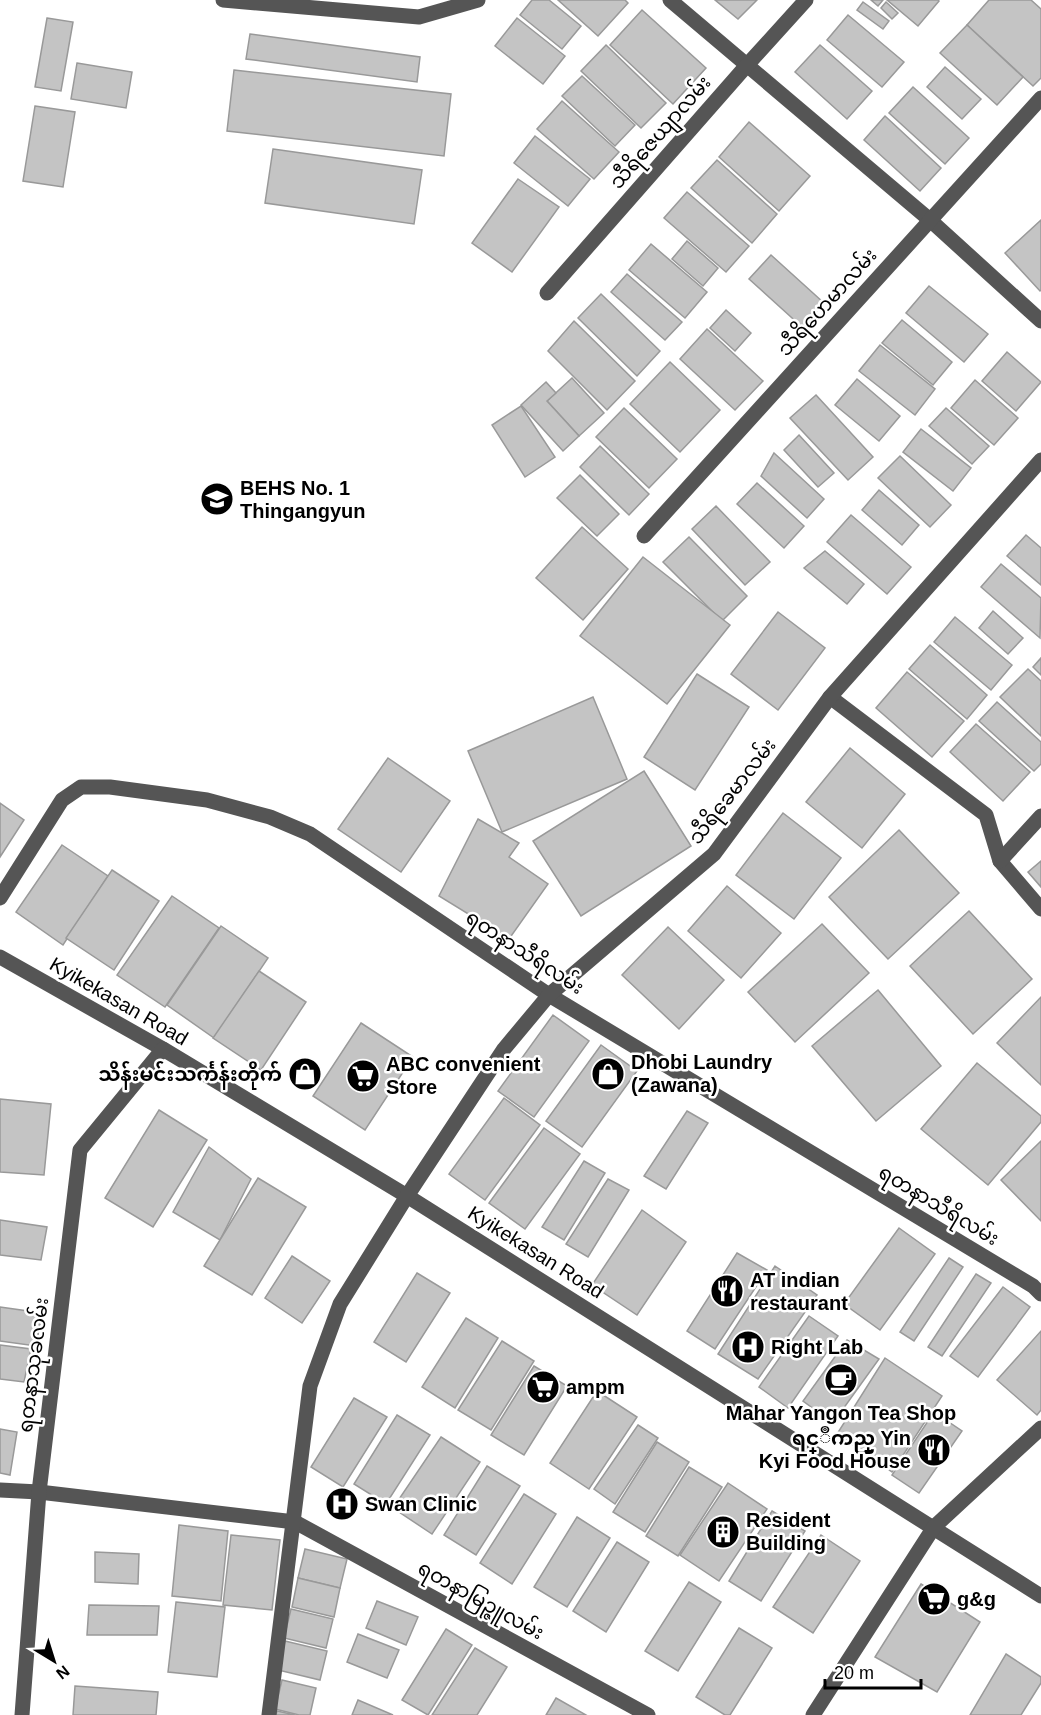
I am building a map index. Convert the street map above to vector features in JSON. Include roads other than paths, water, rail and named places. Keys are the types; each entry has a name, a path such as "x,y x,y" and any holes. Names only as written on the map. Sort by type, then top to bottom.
{"street":[{"path":"223,0 419,17 476,0"},
{"path":"670,0 930,219 1041,321"},
{"name":"သီရိဇေယျာလမ်း","path":"548,293 806,0"},
{"name":"သီရိဟေမာလမ်း","path":"644,536 1041,98"},
{"name":"သီရိခေမာလမ်း","path":"407,1196 504,1049 549,995 714,854 830,697 1041,460"},
{"path":"830,697 986,815 1000,861 1041,909"},
{"name":"ရတနာသီရိလမ်း","path":"0,898 62,800 81,787 110,787 207,800 270,817 310,834 549,995 1023,1280 1041,1294"},
{"path":"1000,861 1041,816"},
{"name":"Kyikekasan Road","path":"0,957 163,1049 407,1196 1041,1596"},
{"name":"ရတနာသုခလမ်း","path":"21,1715 39,1492 80,1150 163,1049"},
{"path":"269,1715 295,1522 310,1386 340,1304 407,1196"},
{"path":"813,1715 934,1527 1041,1428"},
{"name":"ရတနာမြဉ္ဇူလမ်း","path":"0,1490 39,1492 295,1522 648,1715"}],"place":[{"name":"BEHS No. 1 Thingangyun","path":"217,499"},
{"name":"သိန်းမင်းသင်္ကန်းတိုက်","path":"305,1074"},
{"name":"Dhobi Laundry (Zawana)","path":"608,1074"},
{"name":"ABC convenient Store","path":"363,1076"},
{"name":"AT indian restaurant","path":"727,1291"},
{"name":"Right Lab","path":"748,1347"},
{"name":"Mahar Yangon Tea Shop","path":"841,1380"},
{"name":"ampm","path":"543,1387"},
{"name":"ရင္ဳကည္ Yin Kyi Food House","path":"934,1450"},
{"name":"Swan Clinic","path":"342,1504"},
{"name":"Resident Building","path":"723,1532"},
{"name":"g&g","path":"934,1599"}]}
